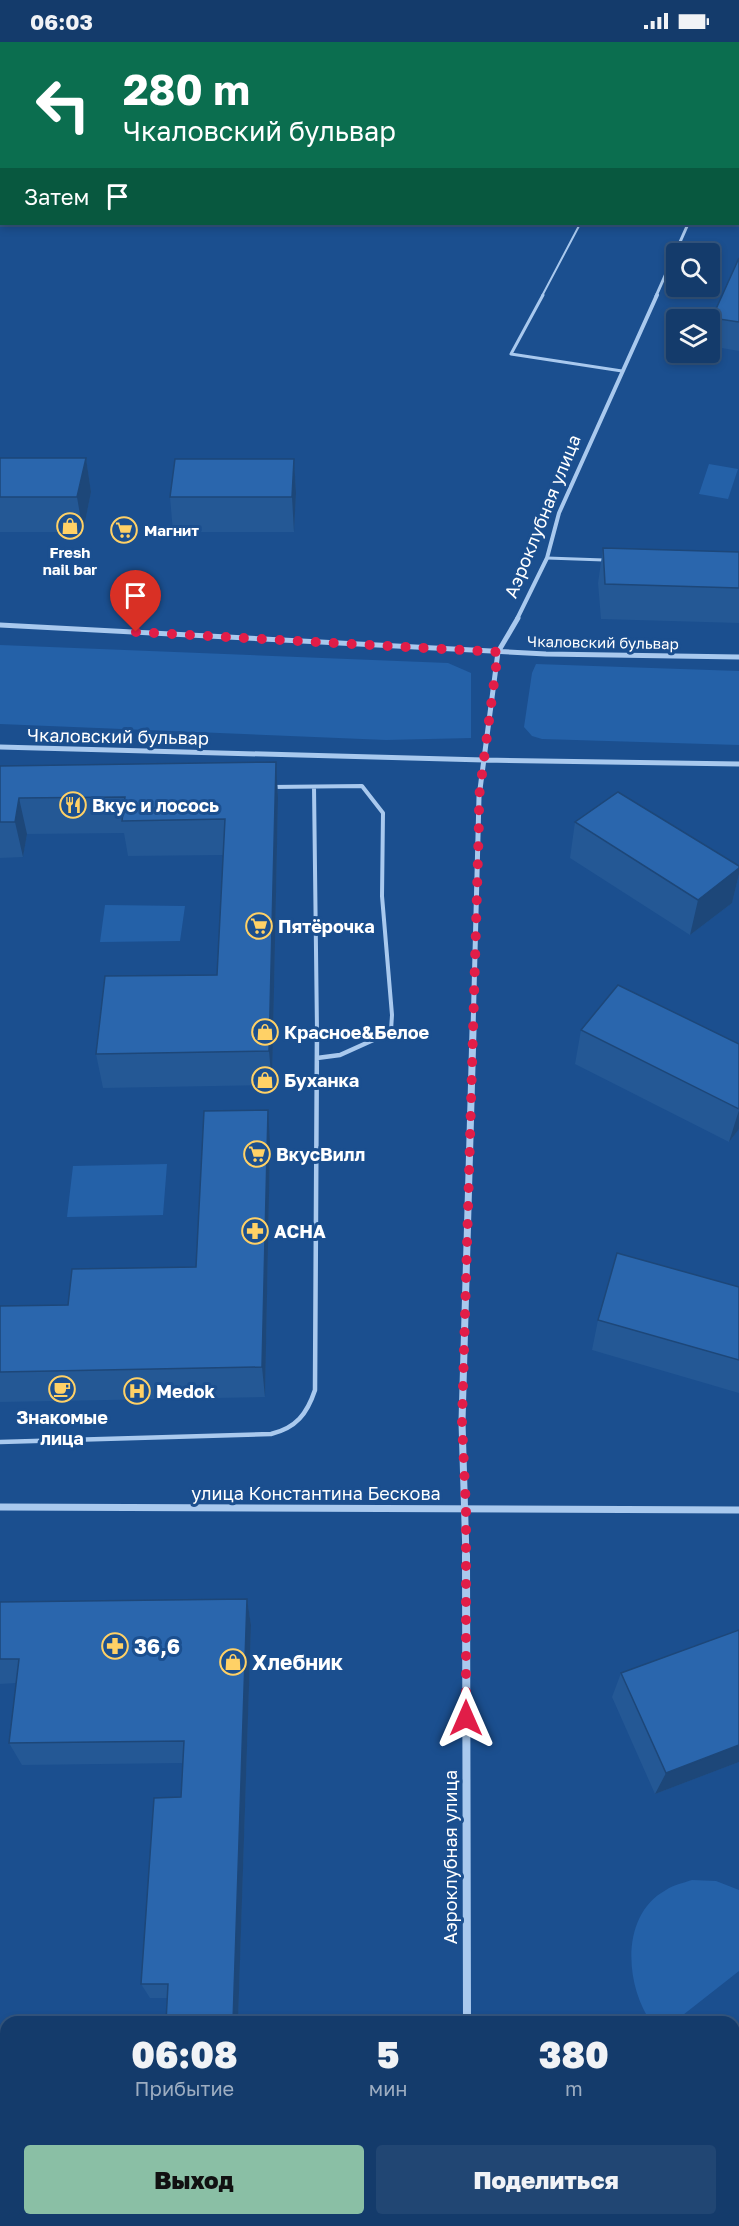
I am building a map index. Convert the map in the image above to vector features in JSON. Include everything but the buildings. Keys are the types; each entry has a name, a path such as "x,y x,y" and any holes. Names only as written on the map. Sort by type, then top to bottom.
{"street":[{"name":"Аэроклубная улица","path":"467,2016 466,1509 462,1422 479,809 484,760 498,652 516,622 547,558 559,513 688,225"},
{"name":"Чкаловский бульвар","path":"0,625 498,652 739,657"},
{"name":"Чкаловский бульвар","path":"0,747 739,765"},
{"name":"улица Константина Бескова","path":"0,1507 739,1510"}],"lane":[{"path":"578,225 511,354 622,371"},
{"path":"547,558 615,560"},
{"path":"266,787 362,786 383,813 382,896 392,1015 391,1032 340,1055 318,1058"},
{"path":"2,1442 271,1434 285,1432 306,1416 315,1390 315,1126 318,1058 314,787"}],"shaded area":[{"path":"709,464 738,469 728,499 699,494"},
{"path":"0,645 448,663 471,673 471,738 386,740 0,724"},
{"path":"536,664 739,671 739,745 542,739 532,736 524,727 532,673"},
{"path":"105,905 185,906 180,941 100,942"},
{"path":"167,1164 163,1215 67,1217 73,1166"},
{"path":"692,1880 716,1881 739,1890 739,1971 682,2016 647,2016 642,2007 632,1971 634,1933 651,1901 675,1885"}],"place":[{"name":"Fresh nail bar","path":"70,526"},
{"name":"Магнит","path":"124,530"},
{"name":"Вкус и лосось","path":"73,805"},
{"name":"Пятёрочка","path":"259,926"},
{"name":"Красное&Белое","path":"265,1032"},
{"name":"Буханка","path":"265,1080"},
{"name":"ВкусВилл","path":"257,1154"},
{"name":"АСНА","path":"255,1231"},
{"name":"Знакомые лица","path":"62,1389"},
{"name":"Medok","path":"137,1391"},
{"name":"36,6","path":"115,1646"},
{"name":"Хлебник","path":"233,1662"}],"route":[{"path":"136,632 498,652 479,797 462,1422 466,1509 466,1718"}]}
